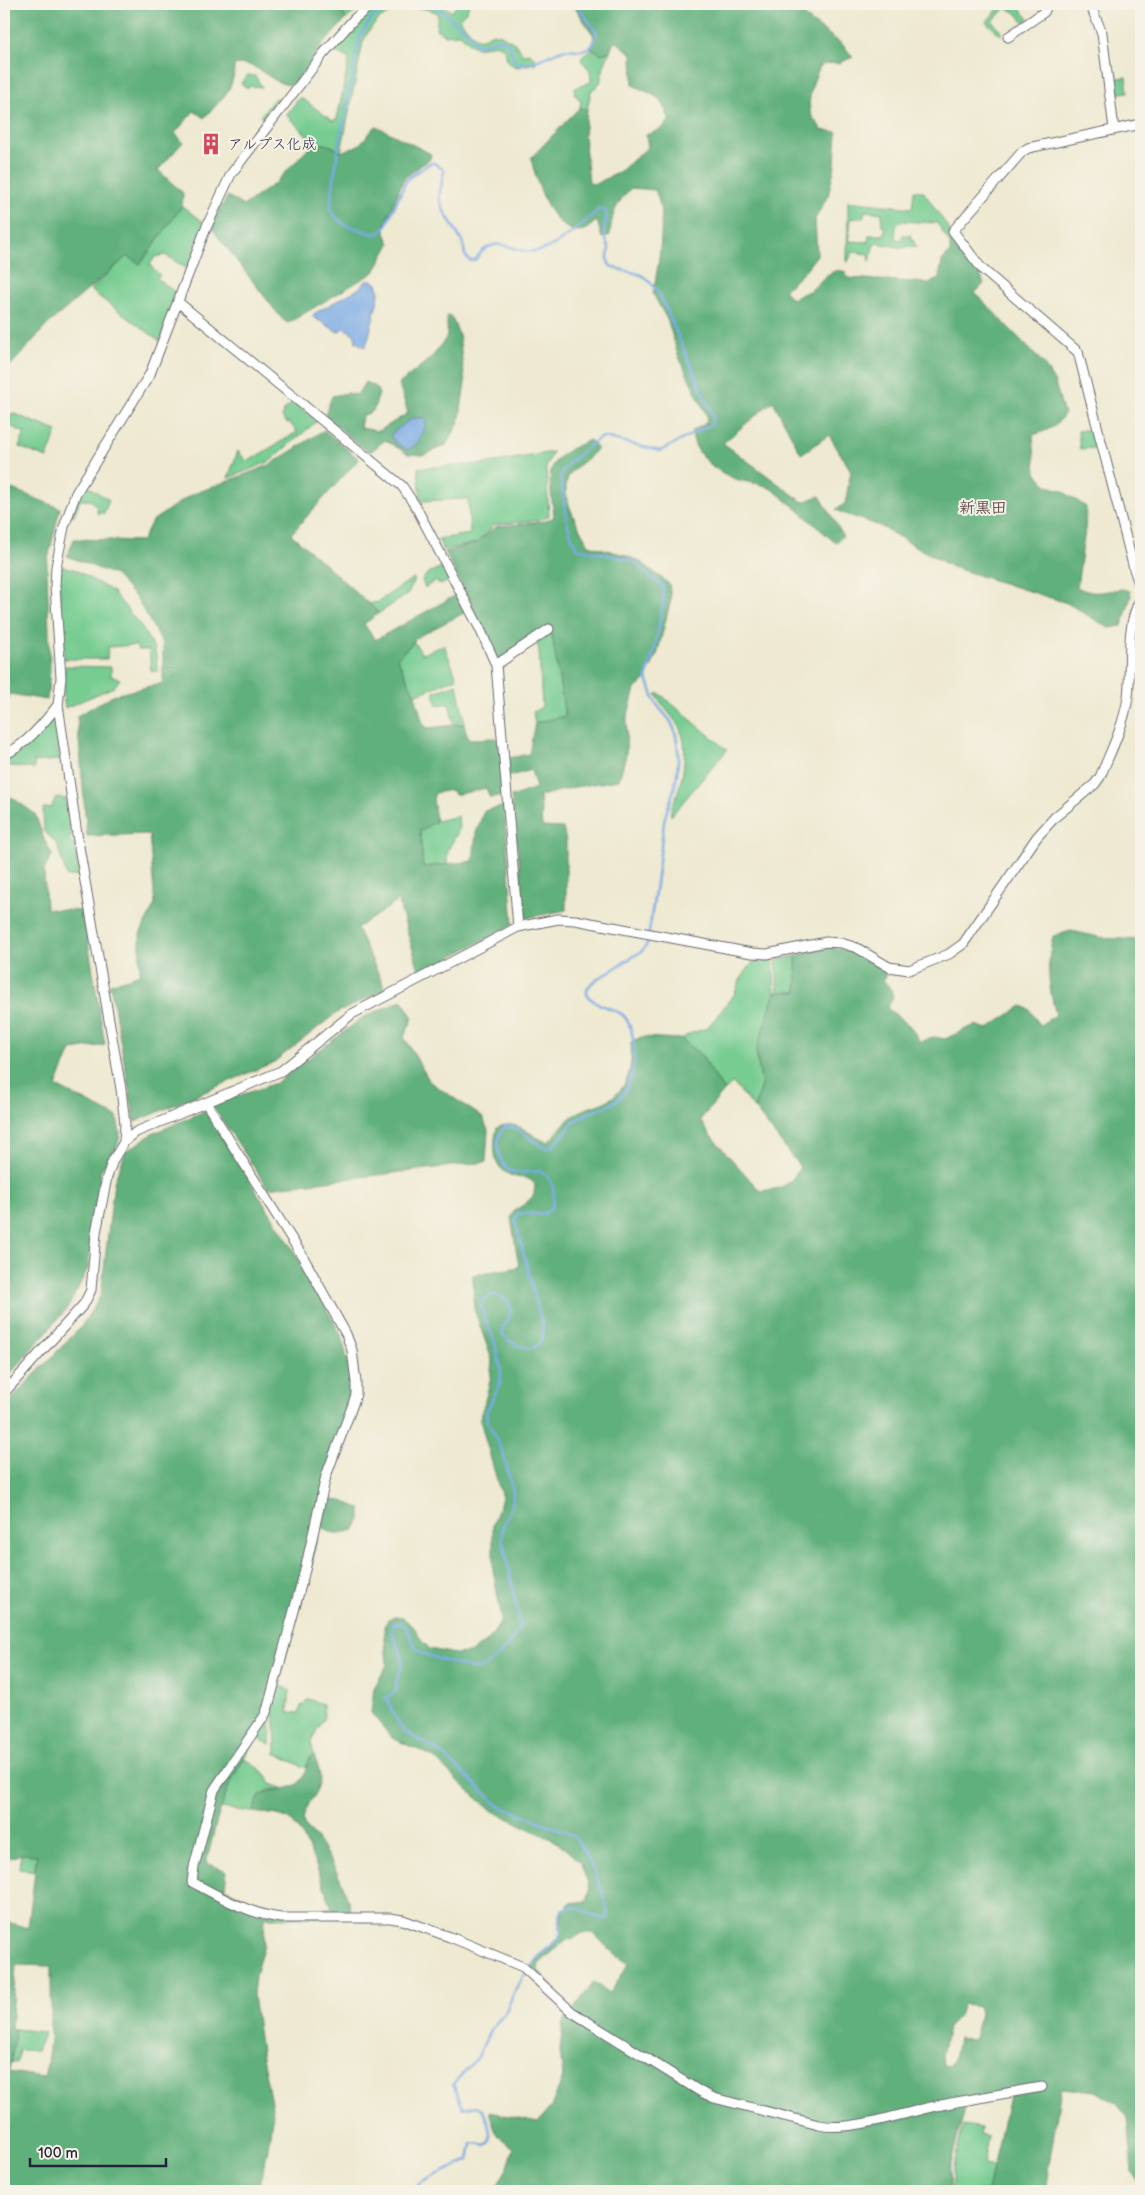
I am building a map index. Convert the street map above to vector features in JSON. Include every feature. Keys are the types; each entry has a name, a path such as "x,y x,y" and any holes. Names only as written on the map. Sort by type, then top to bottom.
{"street":[{"path":"124,1142 125,1124 121,1089 81,860 58,705 61,678 56,577 68,513 86,476 150,374 217,200 231,174 324,53 354,19 372,4"},
{"path":"1008,37 1044,12 1048,4"},
{"path":"1090,4 1102,32 1114,129"},
{"path":"1141,124 1028,148 1022,152 953,231 982,269 1078,352 1134,569 1141,589"},
{"path":"178,302 390,476 409,494 480,629 496,665 518,927"},
{"path":"4,1393 68,1324 84,1304 91,1290 96,1233 108,1177 113,1160 124,1142 136,1132 281,1071 352,1014 518,927 558,919 575,920 767,954 826,942 841,943 856,948 889,967 909,970 949,954 963,944 972,934 1045,827 1100,777 1123,716 1128,696 1131,624 1141,598"},
{"path":"496,665 548,629"},
{"path":"4,755 11,752 32,735 58,705"},
{"path":"206,1103 303,1257 346,1334 353,1358 356,1394 326,1476 306,1570 268,1707 265,1715 214,1790 194,1867 192,1882 265,1916 390,1918 403,1920 450,1937 523,1967 572,2012 701,2092 714,2098 829,2128 1042,2087"}],"green space":[{"path":"4,4 337,4 346,19 324,43 298,80 291,85 276,81 250,65 234,65 232,82 221,100 204,118 194,111 175,133 183,142 158,170 183,193 182,206 140,264 127,256 47,325 4,373"},
{"path":"337,4 365,4 346,19"},
{"path":"386,4 441,4 452,12 457,4 469,4 467,11 459,19 476,38 479,40 493,33 501,35 516,44 523,54 529,53 535,58 536,63 516,67 508,62 504,50 499,45 478,48 469,43 460,34 445,35 436,29 438,13 415,8 404,8 394,11 376,23 363,42 341,152 332,146 317,143 310,147 306,134 286,115 300,97 333,121 337,119 349,59 334,51 369,11"},
{"path":"573,4 802,4 805,17 843,45 853,57 839,63 822,64 814,81 809,102 811,114 821,130 837,132 835,165 828,196 815,219 817,255 803,273 784,290 792,299 811,290 826,276 835,271 846,272 847,278 929,283 939,279 942,261 950,252 950,243 955,242 980,274 984,284 975,293 1043,363 1055,383 1064,414 1051,428 1033,435 1036,473 1048,486 1061,490 1086,507 1085,530 1077,587 1093,592 1119,589 1130,591 1131,596 1122,626 1109,628 1067,603 952,567 880,526 840,512 836,509 845,504 851,471 829,435 801,454 773,401 723,443 803,502 820,496 843,536 836,543 770,488 733,478 712,466 700,454 693,439 692,431 706,423 707,416 678,355 668,321 653,294 661,241 661,213 655,190 631,188 622,198 616,209 610,235 602,238 597,221 584,230 573,230 563,225 554,217 547,205 533,168 531,158 580,107 587,110 584,135 589,183 596,184 622,170 648,147 646,135 661,129 669,121 665,106 657,98 633,85 632,54 617,42 613,43 610,51 602,54 592,49 594,36"},
{"path":"1003,4 1016,4 1029,19 1025,23 1015,12 1006,8 992,21 1003,33 1001,35 986,22"},
{"path":"592,49 602,54 610,51 600,83 591,91 587,110 580,107 581,101 574,94 575,88 591,82 590,70 581,60 583,55"},
{"path":"248,75 255,76 262,87 250,86 248,89 241,83"},
{"path":"1126,77 1128,92 1114,94 1112,79"},
{"path":"275,98 284,102 256,140 250,135 264,119 260,116"},
{"path":"376,126 431,154 430,159 404,178 385,224 385,233 390,244 374,272 288,323 282,319 213,230 213,219 228,196 243,206 274,184 310,147 326,144 341,152 359,145"},
{"path":"914,191 923,191 947,226 955,242 950,243 937,223 900,221 896,227 895,238 900,240 903,235 910,235 917,247 908,246 905,248 876,243 873,247 870,262 869,254 853,252 847,263 848,201 912,208","holes":["865,211 882,213 882,226 885,227 884,235 869,235 868,242 849,241 851,218 863,218"]},
{"path":"182,206 204,223 188,269 165,255 155,257 150,265 160,275 157,278 176,293 160,341 90,290 127,256 140,264"},
{"path":"447,316 451,316 459,335 465,383 459,423 446,445 424,455 408,454 385,440 369,453 325,416 332,396 347,393 357,395 365,382 376,387 379,394 373,411 362,416 360,428 379,431 408,413 399,384 433,356 447,337"},
{"path":"294,402 317,421 269,462 228,478 238,451 247,462 297,432 282,417 283,411"},
{"path":"12,413 57,431 47,458 19,447 25,433 8,425"},
{"path":"1092,429 1096,448 1080,449 1078,431"},
{"path":"324,430 359,459 291,534 379,613 364,624 375,640 458,594 466,612 419,636 397,658 415,695 423,724 428,728 464,724 468,739 497,738 509,758 529,754 535,723 565,716 552,635 535,635 501,659 497,657 445,552 476,543 496,527 546,521 554,517 550,478 552,469 556,461 563,454 590,440 598,449 575,468 569,475 566,483 566,492 571,511 589,545 641,562 669,584 671,599 657,655 644,681 635,689 627,718 626,755 619,780 575,787 540,796 542,827 563,828 566,841 566,910 526,918 511,797 536,788 531,770 504,778 505,794 490,798 486,788 455,795 451,790 435,793 433,799 436,821 420,831 423,867 473,861 476,833 484,811 504,806 513,925 420,973 398,901 357,928 386,990 338,1012 274,1062 135,1122 110,984 140,974 140,934 155,904 149,834 87,836 77,716 114,695 163,683 163,645 138,600 115,575 67,556 74,539 142,541 152,521 191,495 270,465"},
{"path":"553,452 546,467 549,516 539,520 495,525 476,543 443,550 438,539 470,534 468,499 421,501 418,468 483,464"},
{"path":"86,485 109,500 104,513 97,513 97,507 90,500 80,500 74,515 71,516 78,497"},
{"path":"4,486 60,508 47,563 50,671 47,700 10,694 4,712"},
{"path":"59,566 74,569 112,591 140,625 155,650 158,671 151,671 149,650 138,650 136,645 108,647 107,659 64,659"},
{"path":"443,566 458,594 455,596 448,582 441,584 435,581 425,588 422,580 427,574"},
{"path":"413,578 415,580 407,595 379,613 369,604 378,602"},
{"path":"552,634 565,716 535,723 533,712 542,707 539,651 535,635"},
{"path":"414,642 422,654 444,645 457,678 415,695 397,658"},
{"path":"65,666 111,667 111,676 120,679 114,687 65,708"},
{"path":"457,684 464,724 454,724 449,704 437,705 434,692"},
{"path":"656,694 660,694 727,750 671,816 683,773 684,741 676,722"},
{"path":"53,718 56,719 60,760 34,762 34,769 4,765 4,761 23,751"},
{"path":"4,795 13,798 35,814 52,855 44,870 46,909 83,911 105,1045 71,1050 56,1086 117,1117 120,1134 118,1144 101,1170 88,1268 69,1306 4,1381"},
{"path":"56,797 66,799 72,833 69,841 75,844 79,875 67,877 57,844 44,831 43,808 51,808"},
{"path":"458,816 459,830 448,850 447,864 423,867 420,831 436,821"},
{"path":"1071,931 1104,938 1141,940 1141,2188 1132,2172 1127,2117 1117,2104 1096,2091 1061,2088 1045,2191 988,2191 1009,2096 966,2104 951,2163 950,2191 494,2191 508,2167 514,2148 497,2135 489,2112 538,2122 551,2107 563,2077 560,2051 563,2023 594,1982 610,1993 629,1964 613,1953 593,1933 582,1933 572,1940 567,1939 539,1964 538,1970 553,1987 551,1988 532,1968 561,1935 561,1915 569,1903 587,1901 590,1889 580,1862 557,1842 493,1811 466,1789 432,1756 392,1738 371,1713 374,1688 387,1665 384,1626 388,1620 394,1617 403,1618 414,1627 421,1640 430,1649 455,1654 469,1653 488,1641 502,1620 493,1570 493,1524 502,1498 480,1420 490,1381 492,1360 474,1309 473,1275 519,1267 511,1218 515,1210 534,1195 535,1183 531,1180 506,1173 501,1168 495,1156 497,1128 504,1125 517,1126 548,1142 576,1114 611,1098 624,1085 630,1069 631,1042 641,1037 681,1039 701,1055 724,1091 700,1120 710,1135 760,1191 780,1188 792,1179 800,1167 754,1108 762,1086 756,1052 775,992 797,992 796,956 818,948 837,948 863,958 887,973 883,980 891,989 893,998 887,1008 910,1026 920,1042 933,1037 945,1039 975,1025 987,1029 1022,1006 1029,1009 1040,1025 1056,1015 1049,976 1049,958 1053,936","holes":["963,2004 978,2007 980,2013 974,2040 958,2038 955,2055 949,2066 943,2065 942,2055 948,2027 959,2016"]},
{"path":"796,956 797,992 778,992 776,960"},
{"path":"773,961 775,992 756,1052 762,1086 754,1108 733,1083 724,1091 701,1055 681,1039 707,1028 734,995 740,980 753,962"},
{"path":"402,1000 413,1018 404,1037 430,1082 482,1117 488,1130 486,1162 268,1188 212,1105 276,1083 362,1018"},
{"path":"205,1111 290,1244 341,1335 351,1374 350,1403 324,1499 342,1501 361,1509 361,1519 354,1530 339,1533 328,1531 319,1525 313,1560 269,1715 230,1782 217,1820 206,1863 227,1871 225,1888 261,1907 283,1910 332,1908 309,1849 297,1828 283,1816 253,1812 260,1795 295,1786 299,1783 309,1761 314,1755 320,1778 317,1789 304,1814 304,1825 317,1839 339,1876 350,1907 351,1917 265,1918 264,1944 255,1975 253,1995 261,2052 273,2113 267,2154 257,2191 4,2191 4,1921 28,1928 37,1855 21,1854 4,1860 4,1413 16,1394 81,1327 101,1295 114,1182 126,1151 152,1134","holes":["16,1965 51,1966 50,2036 44,2077 9,2072 16,2029 11,2028"]},
{"path":"277,1684 290,1690 288,1712 299,1713 301,1706 308,1699 323,1704 324,1717 311,1741 314,1755 310,1757 306,1768 276,1754 275,1724 271,1707"},
{"path":"269,1715 271,1726 270,1745 257,1737"},
{"path":"245,1758 267,1775 271,1784 285,1789 269,1790 260,1795 253,1812 221,1808 230,1782"},
{"path":"21,1854 37,1855 34,1871 19,1868"},
{"path":"16,2029 45,2032 37,2051 19,2050 17,2063 10,2062"},
{"path":"963,2125 980,2128 979,2135 988,2137 983,2165 995,2167 988,2191 952,2191 955,2161"}],"water":[{"path":"372,280 378,285 379,295 365,347 356,342 355,335 344,328 338,332 312,316 358,289 366,281"},
{"path":"412,418 426,420 418,442 407,450 396,443 390,435"}],"waterway":[{"path":"412,4 383,10 372,18 360,36 338,149 330,209 337,219 346,225 374,234 381,232 407,179 430,163 434,163 444,170 439,197 443,209 463,243 465,255 470,261 475,260 483,250 491,246 507,246 533,252 542,250 565,237 599,209 606,211 604,234 609,249 609,264 614,268 641,275 649,281 660,295 713,416 712,424 660,451 604,437 598,439 569,463 561,476 569,527 577,548 635,561 646,574 663,586 663,604 654,652 646,678 656,703 675,731 678,748 677,776 664,822 647,944 642,951 593,982 587,994 596,1003 623,1015 630,1026 633,1038 634,1063 627,1087 618,1100 576,1120 550,1148 540,1145 513,1127 506,1126 499,1136 499,1154 508,1170 518,1173 541,1171 549,1179 554,1194 550,1210 542,1214 518,1214 515,1220 542,1324 543,1335 540,1342 530,1348 508,1340 502,1334 511,1311 507,1301 494,1295 485,1298 481,1302 483,1313 495,1343 501,1371 500,1384 487,1410 486,1418 503,1453 513,1492 512,1505 502,1529 502,1537 520,1622 519,1628 504,1650 491,1662 478,1669 429,1656 419,1651 403,1624 395,1623 392,1631 394,1640 401,1652 402,1662 396,1680 396,1691 386,1698 400,1726 405,1732 431,1746 447,1758 499,1806 573,1836 586,1854 602,1890 607,1919 600,1918 581,1909 570,1907 563,1909 559,1915 561,1933 558,1939 539,1956 529,1969"},
{"path":"426,4 440,9 469,33 476,44 485,44 497,40 505,41 511,48 514,60 520,63 532,62 563,50 580,50 593,45 597,33 576,4"},
{"path":"416,2191 417,2186 422,2182 469,2160 472,2144 485,2145 489,2142 489,2128 484,2112 477,2106 463,2108 453,2084 478,2057 490,2030 505,2013 517,1986 526,1973"}],"place":[{"name":"アルプス化成","path":"211,144"}],"district":[{"name":"新黒田","path":"983,507"}]}
